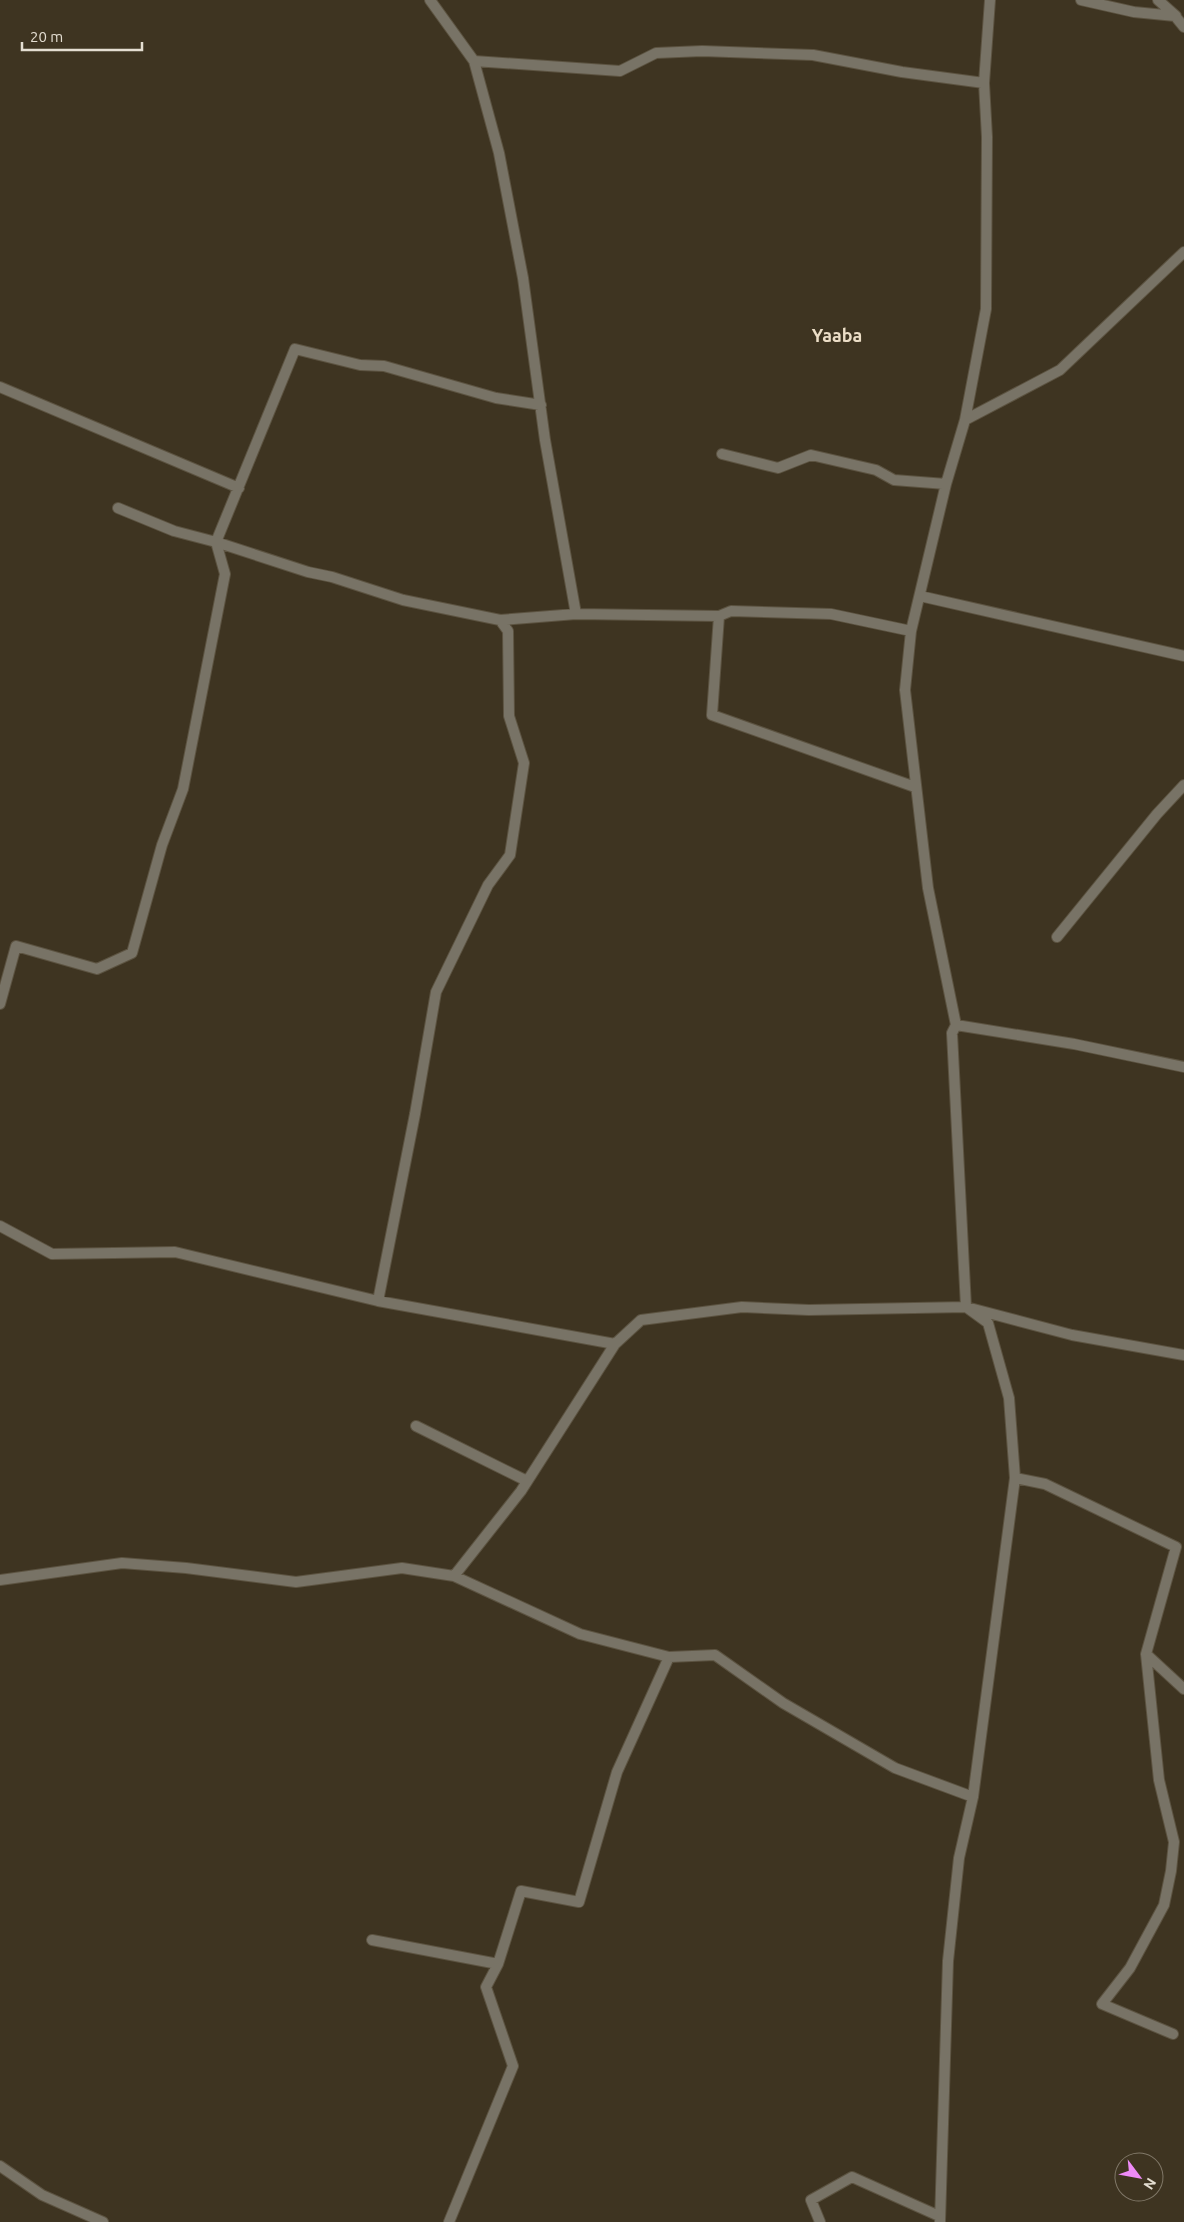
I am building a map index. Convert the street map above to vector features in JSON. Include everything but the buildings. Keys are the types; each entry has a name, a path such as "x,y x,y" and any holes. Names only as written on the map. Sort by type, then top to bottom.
{"street":[{"path":"430,0 474,60 499,153 523,278 541,405 576,614"},
{"path":"820,2222 811,2200 852,2177 939,2219 948,1961 959,1858 973,1798 1015,1478 1009,1398 988,1324 966,1307 952,1033 956,1025 928,888 904,690 911,631 946,484 965,420 986,309 987,138 984,83 990,0"},
{"path":"1081,0 1134,12 1179,19"},
{"path":"1158,0 1179,19 1184,27"},
{"path":"474,60 620,71 656,53 702,51 812,55 902,72 984,83"},
{"path":"965,420 1060,370 1184,252"},
{"path":"0,1004 16,946 97,969 132,954 162,845 183,789 225,574 216,542 295,349 360,365 384,366 496,398 541,405"},
{"path":"0,387 239,488"},
{"path":"722,454 778,468 811,455 876,470 894,480 946,484"},
{"path":"118,508 174,531 216,542 308,572 332,577 402,600 500,620 576,614 719,616 731,611 831,614 911,631"},
{"path":"920,596 1184,656"},
{"path":"719,616 712,715 915,787"},
{"path":"378,1301 415,1114 436,992 488,885 510,855 524,763 509,716 508,631 500,620"},
{"path":"1057,937 1157,814 1184,785"},
{"path":"956,1025 1074,1044 1184,1067"},
{"path":"0,1226 52,1254 175,1252 378,1301 615,1344"},
{"path":"454,1576 527,1481 615,1344 641,1320 742,1307 809,1310 966,1307 1072,1335 1184,1355"},
{"path":"416,1426 527,1481"},
{"path":"1015,1478 1045,1484 1176,1547 1146,1654 1160,1780 1174,1842 1171,1872 1164,1905 1130,1968 1102,2004 1173,2034"},
{"path":"0,1580 122,1563 186,1568 296,1582 402,1568 454,1576 580,1634 669,1657 715,1655 783,1703 895,1768 973,1798"},
{"path":"1146,1654 1184,1689"},
{"path":"449,2222 514,2066 486,1988 498,1964 521,1891 579,1902 617,1772 669,1657"},
{"path":"372,1940 498,1964"},
{"path":"0,2166 42,2195 103,2222"}],"district":[{"name":"Yaaba","path":"837,336"}]}
